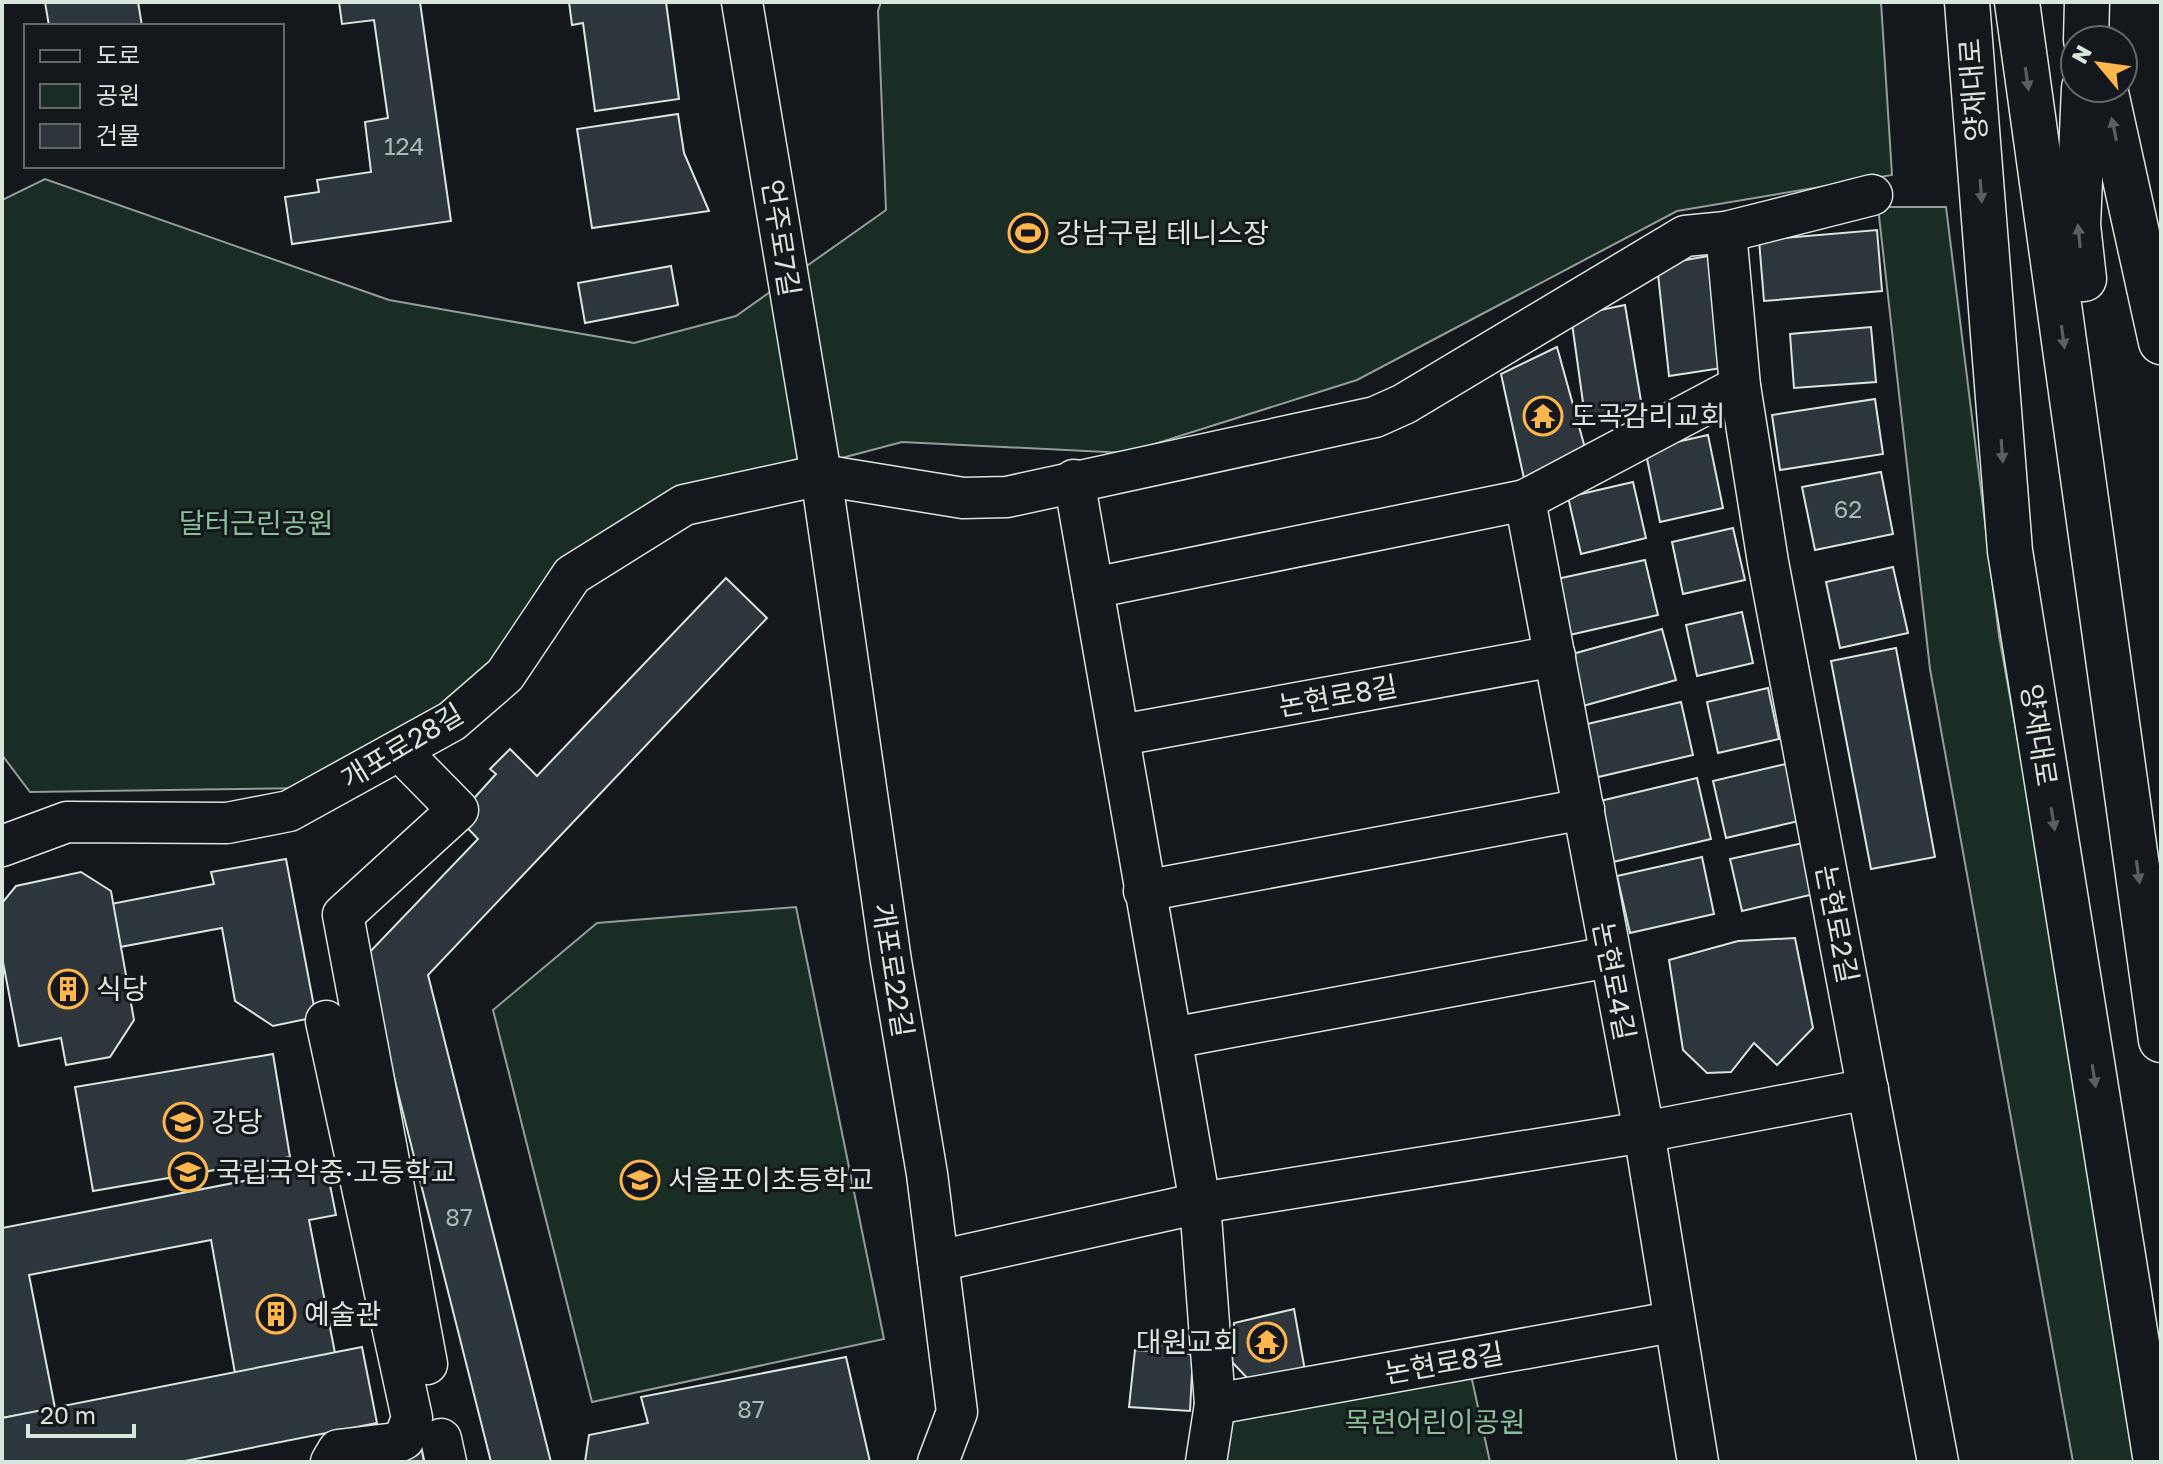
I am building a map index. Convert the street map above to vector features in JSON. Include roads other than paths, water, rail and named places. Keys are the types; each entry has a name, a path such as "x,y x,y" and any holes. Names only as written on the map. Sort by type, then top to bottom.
{"main road":[{"name":"양재대로","path":"1967,2 2010,551 2156,1462"},
{"name":"양재대로","path":"2017,2 2161,1040"},
{"path":"2083,104 2078,225 2143,741 2161,840"},
{"path":"2109,104 2161,342"}],"street":[{"name":"언주로7길","path":"742,2 821,475"},
{"path":"821,475 963,498 1007,497 1375,417 1685,236 1726,232 1872,195"},
{"name":"논현로2길","path":"1726,232 1740,386 1768,562 1938,1462"},
{"path":"1093,588 1525,500 1740,386"},
{"name":"개포로28길","path":"2,846 67,822 227,823 289,811 401,752 452,721 505,675 572,575 684,505 821,475"},
{"name":"개포로22길","path":"821,475 938,1261 957,1412 938,1462"},
{"path":"1074,480 1121,735 1144,891 1200,1203 1215,1404 1206,1462"},
{"name":"논현로4길","path":"1525,500 1644,1132 1672,1322 1698,1462"},
{"name":"논현로8길","path":"1121,735 1555,656"},
{"path":"401,752 458,810 343,915 427,1364"},
{"path":"1144,891 1584,809"},
{"path":"1172,1038 1609,957"},
{"path":"326,1021 412,1418 404,1439 396,1443 338,1450 331,1462"},
{"path":"938,1261 1200,1203 1644,1132 1868,1089"},
{"name":"논현로8길","path":"1215,1404 1672,1322"}],"place":[{"name":"강남구립 테니스장","path":"1028,233"},
{"name":"도곡감리교회","path":"1543,416"},
{"name":"식당","path":"68,989"},
{"name":"강당","path":"183,1122"},
{"name":"국립국악중·고등학교","path":"188,1172"},
{"name":"서울포이초등학교","path":"640,1180"},
{"name":"예술관","path":"276,1314"},
{"name":"대원교회","path":"1267,1342"}],"park label":[{"name":"달터근린공원","path":"256,523"},
{"name":"목련어린이공원","path":"1435,1422"}]}
